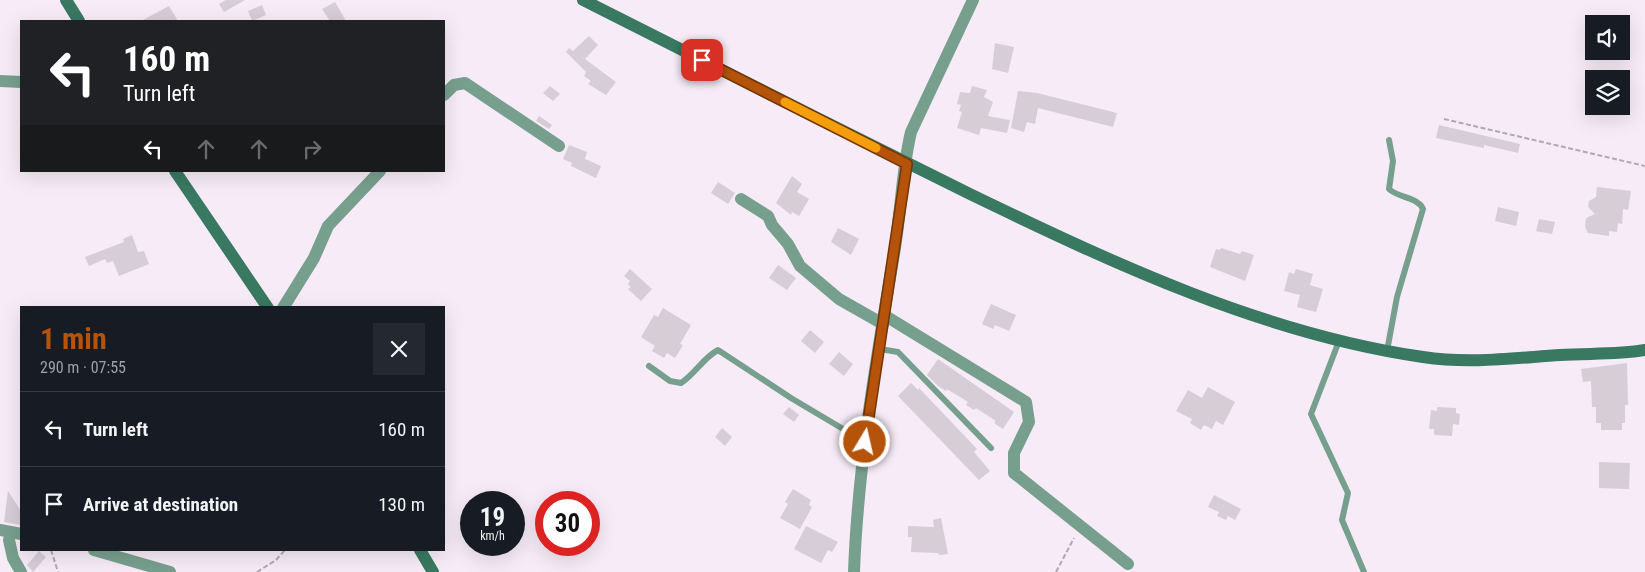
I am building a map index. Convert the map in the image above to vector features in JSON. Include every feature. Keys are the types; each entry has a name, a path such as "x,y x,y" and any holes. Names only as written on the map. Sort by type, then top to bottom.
{"street":[{"path":"66,0 78,20"},
{"path":"583,0 907,164 1141,273 1249,313 1339,341 1426,358 1493,361 1562,355 1618,354 1645,350"},
{"path":"854,572 865,442 907,164 907,149 911,132 973,0"},
{"path":"0,81 20,82"},
{"path":"445,94 454,84 465,84 560,146"},
{"path":"176,172 267,306"},
{"path":"284,306 314,258 328,226 379,172"},
{"path":"741,199 768,216 800,266 839,299 883,319 1026,402 1029,422 1014,453 1014,474 1128,564"},
{"path":"0,530 11,538 14,558 21,572"},
{"path":"97,551 170,572"},
{"path":"421,551 433,572"}],"lane":[{"path":"1387,351 1397,297 1423,209 1418,203 1389,189 1393,161 1389,140"},
{"path":"1339,341 1311,414 1348,493 1342,520 1364,572"},
{"path":"880,349 898,352 991,448"},
{"path":"649,366 670,381 681,383 693,375 707,356 718,350 798,403 865,442"}],"path":[{"path":"1444,119 1645,166"},
{"path":"1056,572 1080,527"},
{"path":"51,551 58,572"},
{"path":"257,572 276,560 284,551"}],"building":[{"path":"226,0 245,0 224,12 219,4"},
{"path":"335,2 345,20 329,20 322,9"},
{"path":"262,5 266,15 252,20 248,11"},
{"path":"169,6 177,20 143,20"},
{"path":"589,36 598,45 585,59 616,82 606,95 588,84 591,81 584,76 586,72 566,52 569,48 573,51"},
{"path":"995,43 1014,47 1008,73 992,69"},
{"path":"550,86 560,94 553,101 543,93"},
{"path":"972,86 987,90 984,97 993,102 988,116 1010,120 1007,133 981,128 979,135 957,128 962,112 959,111 961,105 957,104 960,92 970,93"},
{"path":"1018,91 1037,93 1117,113 1113,127 1038,108 1035,124 1027,122 1024,132 1011,128"},
{"path":"539,116 552,125 549,129 536,121"},
{"path":"1439,125 1520,144 1518,153 1484,145 1484,148 1436,138"},
{"path":"569,145 587,152 585,159 601,166 596,178 571,166 572,163 563,159"},
{"path":"792,176 802,184 797,192 809,199 799,216 792,212 791,215 776,203"},
{"path":"718,182 735,193 728,204 711,193"},
{"path":"1597,187 1631,191 1628,210 1623,209 1622,224 1618,223 1617,232 1609,231 1609,236 1588,233 1585,227 1586,218 1595,214 1588,207 1589,201 1596,197"},
{"path":"1498,207 1519,212 1516,226 1495,221"},
{"path":"1539,219 1555,222 1552,234 1536,231"},
{"path":"838,228 859,239 851,255 831,242"},
{"path":"132,235 138,252 144,251 149,264 119,276 113,261 107,263 105,259 89,266 85,257 124,242 123,239"},
{"path":"1221,248 1240,254 1242,251 1254,255 1245,281 1210,267 1216,249 1220,250"},
{"path":"778,265 796,278 787,290 769,278"},
{"path":"630,269 652,289 641,301 628,289 631,287 628,284 630,281 624,276"},
{"path":"1296,269 1313,274 1310,285 1323,289 1316,312 1297,307 1300,295 1284,291 1289,272 1294,274"},
{"path":"991,304 1016,315 1009,331 995,325 993,329 982,324"},
{"path":"663,308 691,325 680,344 683,345 675,358 667,353 664,358 652,351 655,346 641,337 654,315 658,317"},
{"path":"810,330 824,342 815,353 801,341"},
{"path":"839,352 853,364 844,376 829,364"},
{"path":"938,359 1014,412 1003,429 994,423 996,421 976,408 974,410 966,405 968,402 947,389 946,391 938,386 927,375"},
{"path":"1627,363 1628,405 1625,405 1625,423 1622,423 1622,430 1601,430 1601,423 1596,423 1596,407 1592,407 1591,381 1583,382 1581,369"},
{"path":"911,383 918,390 919,388 977,449 974,452 990,471 979,480 898,396"},
{"path":"1208,387 1235,402 1223,425 1216,421 1212,429 1204,425 1201,430 1190,423 1192,419 1176,411 1188,390 1202,398"},
{"path":"789,407 799,415 794,422 783,414"},
{"path":"1437,407 1456,408 1456,413 1460,414 1459,425 1453,424 1452,436 1434,435 1434,429 1429,429 1431,410 1437,411"},
{"path":"722,428 732,437 725,446 715,437"},
{"path":"1599,462 1630,463 1629,489 1599,488"},
{"path":"793,489 811,500 809,505 812,507 800,529 780,518 788,504 785,502"},
{"path":"8,491 20,509 20,525 4,522"},
{"path":"1214,495 1241,509 1235,520 1228,516 1226,520 1217,516 1219,512 1208,507"},
{"path":"941,518 948,554 911,552 912,537 908,537 908,526 934,527 933,520"},
{"path":"806,526 838,542 832,552 828,550 821,563 794,549"},
{"path":"39,551 46,557 33,572 27,565"}],"slow traffic":[{"path":"785,102 876,148"}],"route":[{"path":"702,60 907,164 865,442"}]}
